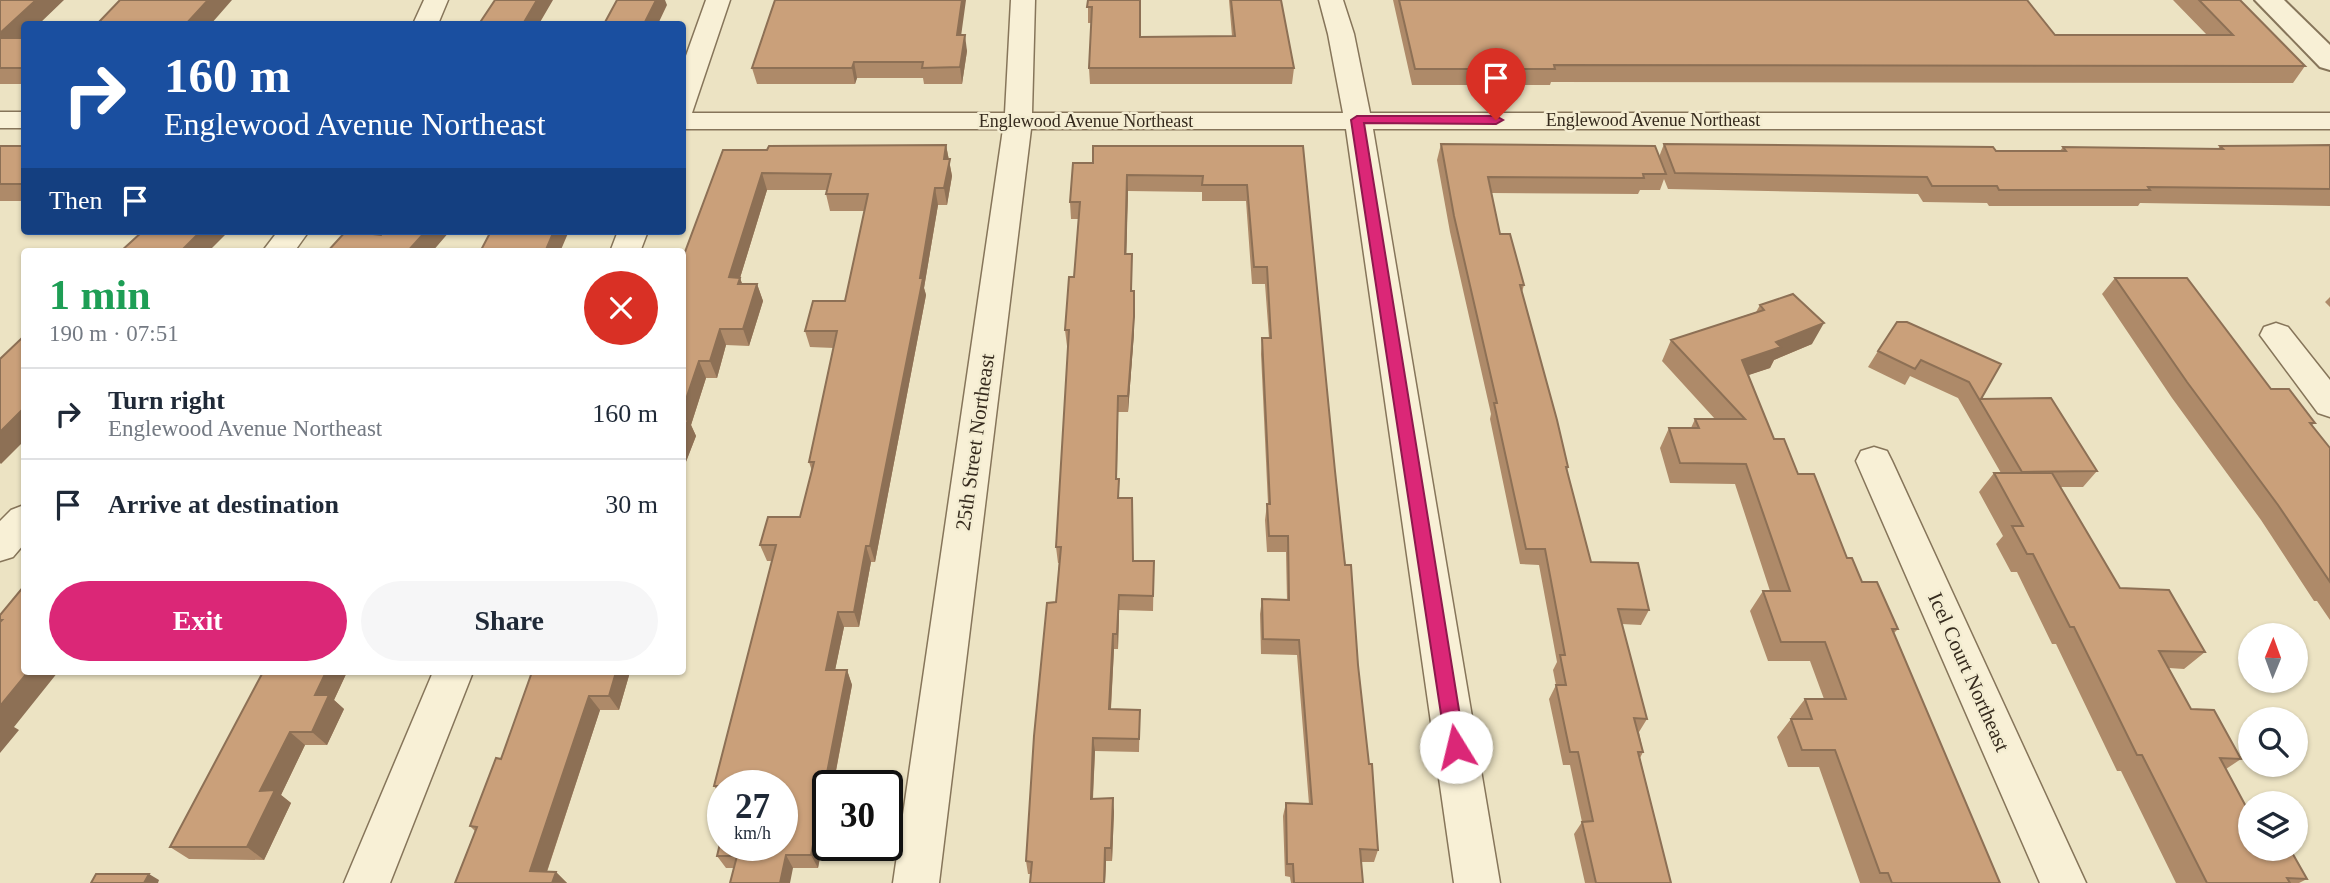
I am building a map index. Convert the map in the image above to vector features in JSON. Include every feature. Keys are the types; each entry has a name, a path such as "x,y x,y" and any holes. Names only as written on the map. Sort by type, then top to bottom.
{"street":[{"path":"427,21 436,0"},
{"path":"686,96 718,0"},
{"name":"25th Street Northeast","path":"916,883 1018,122 1023,0"},
{"path":"1331,0 1341,34 1357,120 1477,883"},
{"path":"2269,0 2330,61"},
{"path":"0,120 21,120"},
{"name":"Englewood Avenue Northeast","path":"686,121 2330,121"},
{"path":"2276,335 2330,404"},
{"name":"Icel Court Northeast","path":"1874,461 2063,883"},
{"path":"0,546 21,523"},
{"path":"367,883 452,675"}],"building":[{"path":"0,0 36,0 0,33"},
{"path":"120,0 208,0 189,21 100,21"},
{"path":"495,0 537,0 525,21 481,21"},
{"path":"617,0 656,0 646,21 606,21"},
{"path":"775,0 962,0 957,35 965,35 960,67 922,68 923,62 854,62 852,68 752,68"},
{"path":"1088,0 1140,0 1140,37 1235,36 1231,0 1281,0 1294,68 1089,68 1092,7 1087,7"},
{"path":"1399,0 2027,0 2055,35 2233,35 2199,0 2240,0 2305,66 1554,65 1555,69 1415,69"},
{"path":"0,38 21,38 21,68 0,68"},
{"path":"1441,144 1655,146 1666,174 1643,174 1644,178 1488,177 1500,234 1510,234 1524,285 1520,285 1557,420 1566,467 1591,562 1638,563 1649,610 1618,609 1647,719 1634,718 1643,752 1638,752 1671,883 1596,883 1582,822 1593,821 1578,752 1570,752 1556,685 1566,685 1560,655 1565,655 1545,549 1526,549"},
{"path":"1664,144 1993,147 1996,151 2066,151 2063,147 2223,149 2220,146 2330,145 2330,189 2148,187 2150,190 1999,190 1997,186 1932,186 1927,177 1675,173"},
{"path":"946,145 944,159 950,159 944,188 935,188 920,278 923,278 870,546 866,546 854,612 838,612 826,670 847,670 828,770 812,770 811,855 798,855 798,770 718,770 776,545 760,545 768,517 800,517 814,462 809,462 837,331 805,331 813,301 845,301 868,194 826,194 831,174 762,173 729,277 740,278 738,284 757,284 743,329 720,329 710,361 699,361 686,399 686,249 723,150 767,150 769,146"},
{"path":"0,146 21,146 21,184 0,184"},
{"path":"1093,146 1303,146 1345,565 1351,565 1358,665 1369,764 1372,764 1378,850 1360,849 1363,883 1294,883 1293,864 1287,864 1286,803 1312,804 1299,640 1263,639 1262,599 1289,600 1288,536 1269,536 1267,504 1270,504 1262,338 1271,338 1267,267 1254,267 1247,185 1202,185 1203,176 1127,175 1125,254 1132,254 1131,291 1134,291 1134,317 1128,396 1118,396 1116,479 1119,479 1118,498 1132,498 1133,561 1154,561 1153,596 1119,595 1117,634 1113,634 1109,709 1140,710 1139,739 1093,738 1091,799 1113,798 1111,848 1105,848 1104,883 1030,883 1032,862 1026,861 1034,736 1047,603 1056,602 1061,547 1056,547 1069,330 1065,330 1069,277 1074,277 1080,202 1070,202 1073,163 1093,163"},
{"path":"139,235 197,235 184,248 124,248"},
{"path":"342,235 422,235 411,248 331,248"},
{"path":"489,235 552,235 547,248 482,248"},
{"path":"2115,278 2187,278 2271,389 2289,389 2315,423 2310,423 2330,448 2330,582 2278,505 2187,382"},
{"path":"1793,294 1824,323 1776,342 1781,347 1742,360 1774,439 1784,439 1798,474 1814,474 1847,558 1852,558 1862,582 1877,582 1898,629 1892,629 2000,883 1892,883 1888,873 1880,873 1835,750 1802,750 1791,719 1812,719 1805,699 1846,699 1825,642 1781,642 1763,591 1790,591 1746,464 1680,463 1669,428 1699,428 1695,419 1745,419 1671,340 1764,310 1760,305"},
{"path":"1897,322 1907,322 2001,364 1981,399 2051,398 2097,471 2022,472 1969,382 1921,360 1915,369 1878,351"},
{"path":"21,339 21,411 0,432 0,359"},
{"path":"1994,473 2052,473 2120,588 2169,590 2205,652 2159,651 2191,709 2214,710 2238,754 2238,759 2220,758 2238,792 2238,861 2297,861 2307,879 2287,878 2290,883 2207,883 2142,755 2137,755 2074,627 2070,627 2033,554 2027,554 2012,526 2023,526"},
{"path":"21,590 21,675 26,675 0,706 2,620 0,615"},
{"path":"261,675 325,675 315,695 329,695 312,732 290,732 260,791 275,790 247,847 170,847"},
{"path":"531,675 615,675 609,696 589,696 530,871 556,872 552,883 455,883 477,827 470,826 496,758 501,759"},
{"path":"736,861 785,861 780,883 730,883"},
{"path":"96,874 149,874 144,883 91,883"}],"route":[{"path":"1456,747 1357,120 1496,120"}]}
